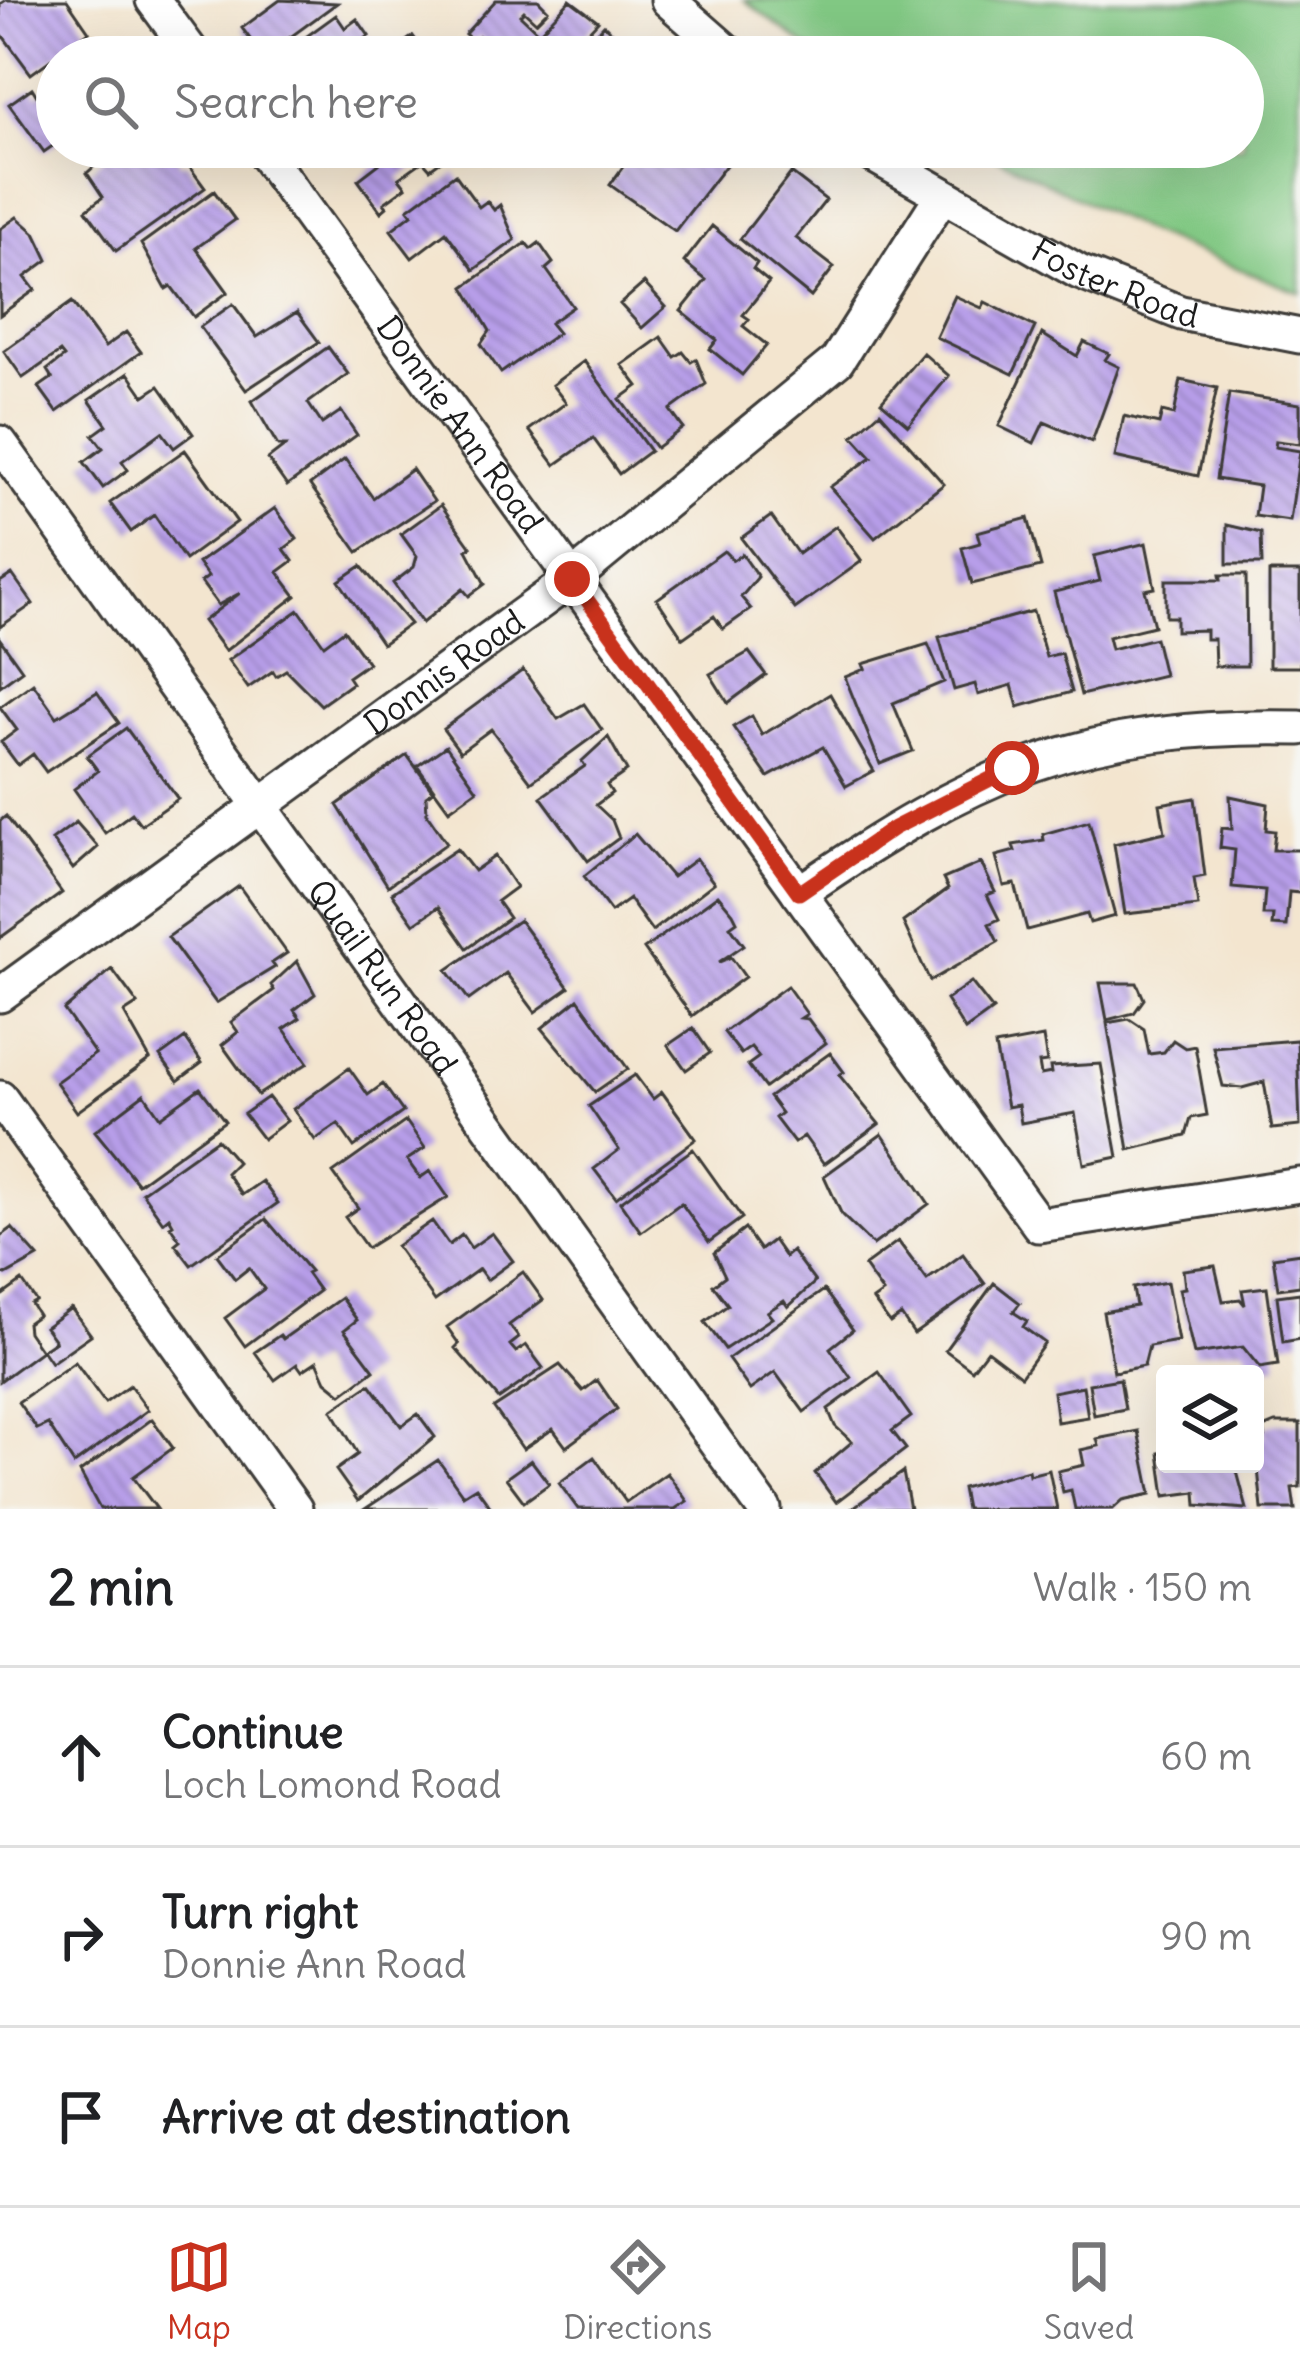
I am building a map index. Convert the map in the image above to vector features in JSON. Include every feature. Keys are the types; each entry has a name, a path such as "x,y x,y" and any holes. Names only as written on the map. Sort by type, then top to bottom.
{"street":[{"path":"153,0 180,36"},
{"path":"668,0 709,36"},
{"name":"Donnie Ann Road","path":"275,168 1039,1226 1300,1185"},
{"name":"Foster Road","path":"893,168 1079,272 1181,313 1300,336"},
{"name":"Donnis Road","path":"0,995 572,579 837,361 941,197"},
{"name":"Quail Run Road","path":"0,443 764,1509"},
{"path":"799,893 894,828 1012,768 1153,733 1300,728"},
{"path":"0,1098 296,1509"}],"green space":[{"path":"744,0 1300,0 1300,293 1149,233 1017,168 1264,168 1264,36 792,36"}],"building":[{"path":"6,0 67,0 89,32 36,36 36,70 31,74 0,32 0,4"},
{"path":"280,0 337,3 292,36 248,36 242,28"},
{"path":"496,0 538,0 548,10 536,22 524,11 520,15 539,33 570,0 598,21 584,36 465,34"},
{"path":"336,15 345,28 357,19 369,36 307,36"},
{"path":"604,25 615,36 594,36"},
{"path":"32,88 36,94 36,141 9,104"},
{"path":"93,168 190,168 205,188 116,251 86,210 103,197 87,173"},
{"path":"374,168 413,168 399,178 406,187 384,203 387,207 381,212 358,180"},
{"path":"622,168 724,168 675,231 610,185"},
{"path":"791,173 826,200 796,238 834,267 811,297 740,239"},
{"path":"455,174 479,207 487,201 494,210 500,205 515,240 474,270 446,232 412,258 391,230 412,214 408,209"},
{"path":"214,191 235,220 196,248 228,292 194,317 171,286 166,289 141,244"},
{"path":"17,217 35,233 48,260 25,277 35,290 0,315 0,229"},
{"path":"712,226 757,263 753,269 769,282 743,315 749,319 743,326 767,345 742,375 710,349 717,340 681,311 706,280 684,262"},
{"path":"526,243 531,249 539,243 553,263 546,269 573,307 550,323 558,333 501,373 481,344 490,331 464,287"},
{"path":"644,283 666,307 642,328 620,304"},
{"path":"955,296 982,308 985,302 1035,327 1013,374 936,337"},
{"path":"72,302 105,347 126,332 141,352 57,412 39,387 52,378 47,370 64,357 60,352 23,378 4,351"},
{"path":"233,304 257,337 297,312 319,342 246,390 200,327"},
{"path":"1042,334 1077,356 1084,342 1109,354 1105,360 1119,367 1092,442 1044,422 1034,443 999,426"},
{"path":"661,337 675,357 683,352 691,362 696,359 706,384 670,410 683,428 656,448 620,399 638,386 622,365"},
{"path":"328,347 348,374 308,403 322,424 341,411 357,435 287,486 268,459 285,446 278,446 252,401"},
{"path":"923,353 949,376 908,425 881,402"},
{"path":"584,361 650,451 619,474 593,438 555,465 529,430 566,403 552,385"},
{"path":"128,373 144,396 159,386 193,434 174,448 162,432 122,461 128,470 103,488 84,462 103,448 93,435 107,425 89,400"},
{"path":"1181,380 1217,388 1198,476 1115,457 1124,416 1159,424 1162,412 1174,415"},
{"path":"1229,393 1300,404 1300,444 1276,441 1275,447 1300,451 1290,521 1255,516 1259,486 1216,479"},
{"path":"880,412 944,484 875,538 830,487 872,457 853,436"},
{"path":"185,450 237,522 185,560 154,515 131,532 110,503"},
{"path":"345,459 373,498 412,469 434,501 358,552 310,485"},
{"path":"441,505 471,547 467,550 485,584 469,596 463,589 422,623 393,583 414,567 417,556 401,534"},
{"path":"275,508 297,539 284,549 293,561 278,572 296,596 225,651 203,621 240,593 218,605 201,582 208,577 198,563"},
{"path":"771,516 798,554 836,526 862,561 795,609 741,538"},
{"path":"1028,518 1041,567 972,584 962,548 980,543 977,532"},
{"path":"1227,525 1261,533 1262,564 1227,564"},
{"path":"1146,543 1155,588 1145,590 1154,626 1108,637 1111,649 1155,638 1164,675 1081,695 1054,592 1100,581 1094,556"},
{"path":"724,551 733,560 742,554 758,577 741,597 751,609 723,629 714,616 683,638 657,599"},
{"path":"361,566 410,624 382,644 339,581"},
{"path":"1269,572 1300,572 1300,667 1269,667"},
{"path":"12,574 33,604 0,627 0,582"},
{"path":"1220,575 1246,575 1247,666 1215,666 1214,639 1206,639 1206,630 1176,631 1176,617 1166,617 1166,580 1221,580"},
{"path":"299,610 324,645 344,630 368,663 348,677 352,683 321,705 286,670 276,676 273,671 248,688 228,660"},
{"path":"1033,611 1046,657 1061,653 1072,692 1018,707 1012,685 978,695 975,684 954,690 939,637"},
{"path":"0,639 22,670 0,686"},
{"path":"928,644 944,682 893,703 913,751 880,764 845,677 865,669 863,664"},
{"path":"749,652 766,675 728,703 710,674"},
{"path":"523,670 558,719 584,704 602,730 531,782 491,729 460,752 443,729"},
{"path":"33,683 57,717 97,692 119,723 46,772 33,754 18,765 1,742 17,730 0,707"},
{"path":"830,694 874,771 846,786 823,747 768,777 733,727 752,716 762,735"},
{"path":"126,728 178,799 141,825 132,813 105,833 74,789 98,771 87,756"},
{"path":"608,737 627,771 607,785 612,793 596,805 612,820 619,838 588,861 541,797 585,766 582,761"},
{"path":"446,746 477,790 449,810 417,766"},
{"path":"407,755 433,791 426,796 427,814 447,843 388,886 337,805"},
{"path":"1230,796 1268,804 1266,830 1275,831 1273,850 1300,850 1300,893 1289,892 1286,926 1272,925 1273,915 1263,915 1265,890 1232,887 1235,850 1220,848 1222,828 1232,829"},
{"path":"1195,798 1205,876 1194,878 1198,906 1125,914 1114,844 1165,832 1160,804"},
{"path":"6,816 62,893 0,938 0,821"},
{"path":"1089,821 1115,916 1090,923 1087,914 1027,930 1015,884 1004,886 996,856 1015,851 1013,845 1044,840 1043,834"},
{"path":"76,822 98,847 73,869 52,840"},
{"path":"635,834 672,877 696,859 714,883 652,931 629,899 611,912 584,876"},
{"path":"457,849 474,871 495,856 516,887 497,901 509,918 467,948 438,907 414,924 392,893"},
{"path":"981,863 995,892 987,895 999,919 989,924 998,942 930,981 903,922 948,889 943,879"},
{"path":"239,886 287,953 272,963 275,967 216,1003 168,937"},
{"path":"718,895 733,913 737,921 730,926 744,945 719,962 731,957 745,977 692,1016 644,949"},
{"path":"519,920 569,988 535,1012 506,973 469,1000 447,970"},
{"path":"297,961 315,994 294,1010 300,1018 284,1029 308,1063 258,1095 222,1045 238,1032 231,1022 274,990 271,985"},
{"path":"112,969 138,1004 124,1013 150,1059 77,1112 56,1082 95,1054 64,1010"},
{"path":"971,982 993,1010 965,1030 946,1000"},
{"path":"1100,983 1137,983 1144,999 1134,1013 1107,1020"},
{"path":"787,986 807,1014 801,1018 808,1019 826,1043 765,1088 748,1065 759,1057 751,1047 741,1054 724,1032"},
{"path":"578,999 628,1069 595,1092 542,1028"},
{"path":"1129,1019 1144,1029 1149,1054 1164,1052 1173,1040 1185,1048 1195,1046 1207,1115 1191,1118 1186,1136 1129,1150 1107,1023"},
{"path":"693,1028 710,1053 686,1070 668,1045"},
{"path":"1043,1037 1047,1062 1039,1063 1041,1075 1051,1073 1050,1067 1101,1064 1118,1157 1084,1164 1075,1113 1021,1123 1018,1105 1007,1107 995,1046"},
{"path":"185,1038 202,1063 178,1081 160,1056"},
{"path":"1297,1040 1300,1126 1272,1129 1264,1082 1242,1088 1223,1086 1213,1047"},
{"path":"830,1053 844,1072 839,1075 879,1124 824,1164 804,1136 794,1143 775,1118 781,1113 769,1097"},
{"path":"349,1068 368,1095 383,1084 403,1112 354,1147 338,1124 315,1140 293,1109"},
{"path":"635,1075 653,1099 662,1092 696,1139 616,1198 594,1169 619,1150 589,1106"},
{"path":"200,1088 225,1121 138,1184 95,1131 144,1094 160,1117"},
{"path":"268,1097 287,1121 263,1139 244,1114"},
{"path":"406,1121 425,1148 407,1160 420,1178 430,1171 448,1197 367,1248 345,1217 358,1208 333,1173"},
{"path":"882,1134 929,1204 873,1245 842,1215 824,1176"},
{"path":"217,1139 237,1162 226,1173 242,1195 262,1181 278,1203 191,1265 175,1244 180,1240 169,1217 163,1222 142,1192"},
{"path":"693,1149 742,1218 709,1242 681,1203 641,1232 620,1202"},
{"path":"266,1219 310,1271 306,1273 319,1291 245,1346 225,1318 264,1289 249,1268 235,1279 217,1255"},
{"path":"432,1221 449,1245 462,1235 471,1248 492,1233 513,1261 487,1280 479,1269 435,1301 396,1246"},
{"path":"12,1228 38,1257 6,1275 0,1272 0,1237"},
{"path":"745,1229 760,1250 773,1240 785,1257 792,1251 815,1282 788,1307 784,1301 767,1312 772,1318 725,1349 705,1322 728,1305 713,1285 725,1276 714,1253"},
{"path":"898,1241 927,1280 963,1254 985,1284 914,1334 901,1315 890,1323 873,1300 883,1293 864,1266"},
{"path":"1300,1253 1300,1286 1278,1289 1273,1257"},
{"path":"1215,1266 1223,1301 1240,1299 1245,1305 1242,1290 1267,1287 1278,1365 1258,1365 1243,1347 1194,1354 1179,1289 1185,1288 1183,1270"},
{"path":"523,1272 543,1300 509,1325 519,1338 510,1345 516,1352 526,1345 543,1368 499,1399 455,1348 459,1344 447,1327"},
{"path":"22,1281 36,1301 31,1304 38,1315 27,1323 41,1351 0,1381 0,1297"},
{"path":"1167,1282 1178,1341 1149,1346 1144,1366 1114,1372 1103,1312 1136,1306 1133,1288"},
{"path":"994,1283 1020,1303 1013,1312 1027,1321 1023,1327 1045,1343 1021,1376 987,1350 972,1370 945,1350"},
{"path":"824,1290 853,1330 830,1348 851,1378 804,1412 775,1372 750,1390 728,1359"},
{"path":"1300,1293 1300,1339 1283,1342 1277,1296"},
{"path":"341,1298 357,1320 344,1330 374,1370 342,1394 326,1381 317,1361 302,1371 297,1364 275,1380 255,1352 280,1335 283,1339"},
{"path":"71,1308 91,1335 51,1363 42,1350 55,1341 45,1327"},
{"path":"75,1362 105,1403 130,1385 148,1410 74,1464 48,1424 37,1429 18,1402"},
{"path":"560,1365 583,1391 597,1380 617,1409 566,1447 553,1429 523,1449 494,1408"},
{"path":"879,1372 911,1417 892,1431 906,1449 836,1502 815,1473 852,1442 835,1426 828,1409"},
{"path":"1120,1379 1125,1409 1094,1415 1089,1384"},
{"path":"370,1384 401,1426 418,1414 435,1437 358,1501 336,1470 358,1454 332,1410"},
{"path":"1083,1386 1088,1417 1057,1422 1053,1392"},
{"path":"152,1419 173,1448 133,1477 157,1509 100,1509 80,1472"},
{"path":"1300,1423 1300,1487 1292,1488 1295,1509 1262,1509 1258,1473 1264,1473 1264,1428"},
{"path":"1138,1431 1151,1494 1123,1500 1113,1509 1075,1509 1071,1490 1063,1492 1058,1471 1084,1465 1081,1450 1099,1446 1097,1439"},
{"path":"594,1457 626,1502 667,1473 687,1501 675,1509 578,1509 559,1483"},
{"path":"438,1460 463,1495 476,1487 492,1509 365,1509"},
{"path":"531,1460 549,1484 524,1502 506,1478"},
{"path":"1028,1470 1029,1475 1049,1470 1057,1509 966,1509 962,1488"},
{"path":"903,1472 910,1509 851,1509"},
{"path":"1162,1473 1237,1473 1247,1509 1197,1505 1196,1492 1165,1496"}],"route":[{"path":"572,579 799,893 894,828 1012,768"}]}
